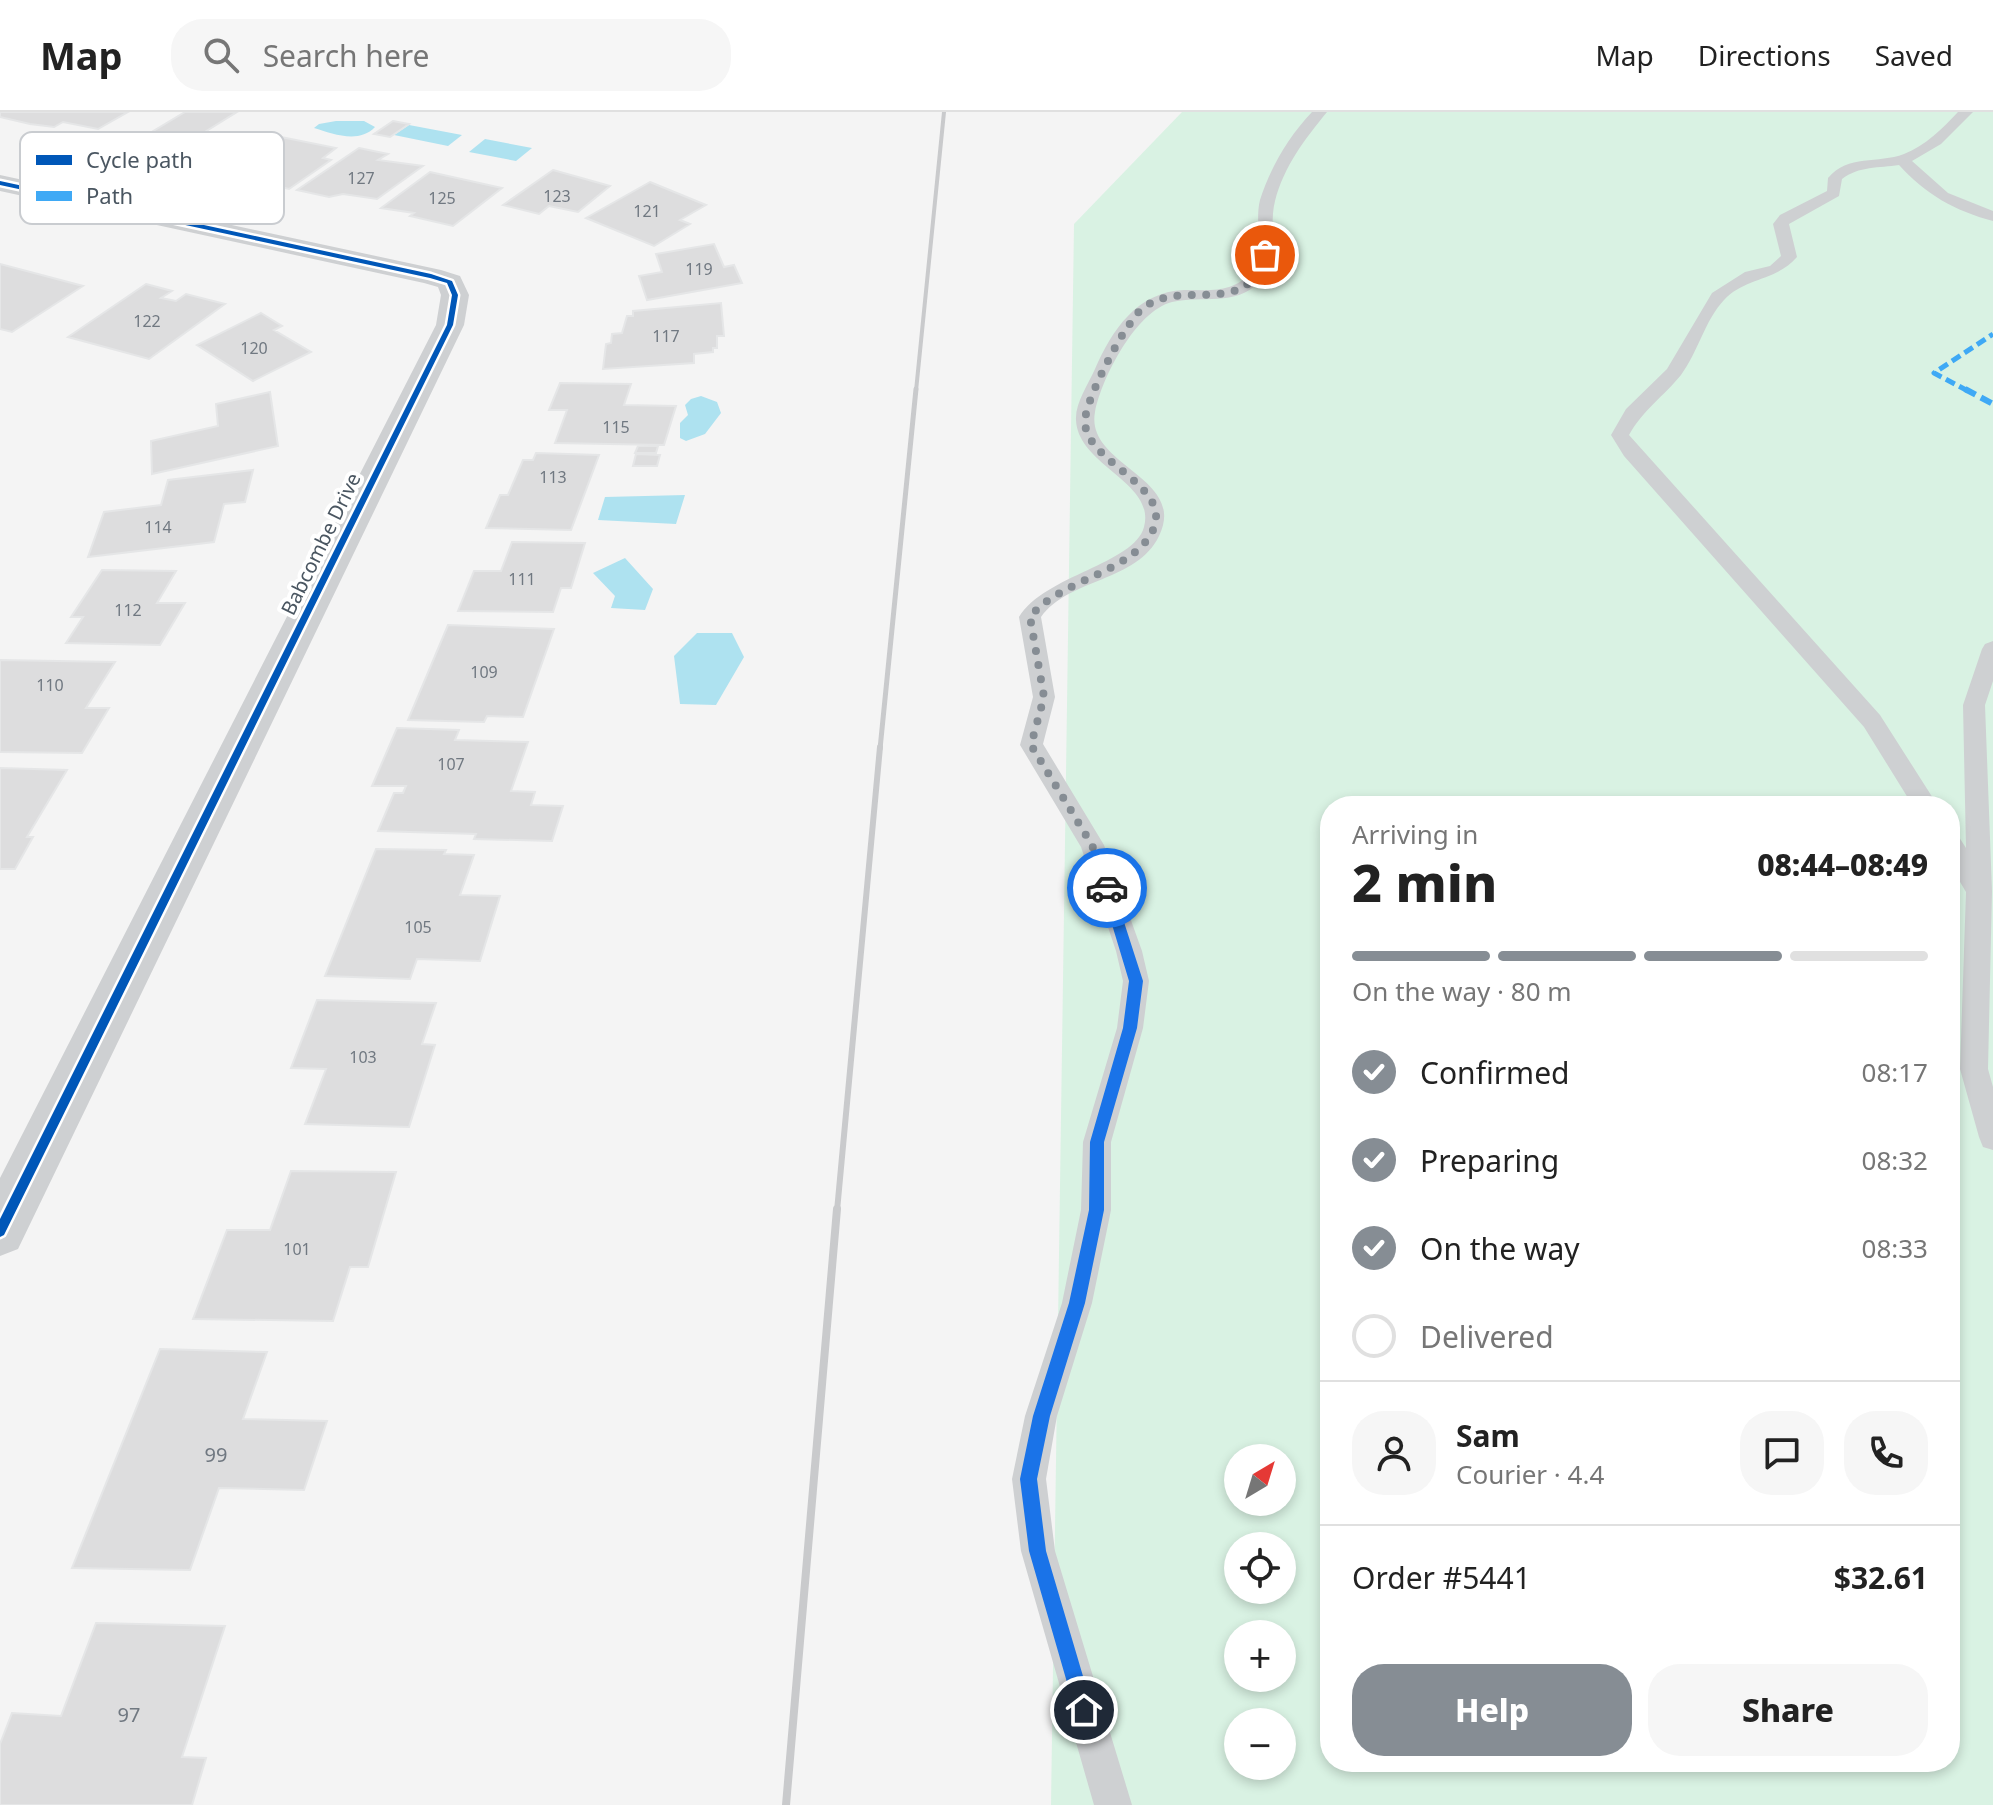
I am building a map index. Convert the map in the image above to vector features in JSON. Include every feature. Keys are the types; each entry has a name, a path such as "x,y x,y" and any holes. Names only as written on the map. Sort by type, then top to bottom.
{"street":[{"name":"Babcombe Drive","path":"0,183 20,187"},
{"name":"Babcombe Drive","path":"0,1231 450,325 455,295 450,282 190,224"}],"lane":[{"path":"1113,1805 1038,1551 1029,1479 1041,1416 1077,1303 1096,1210 1097,1142 1130,1028 1136,981 1129,951 1092,845 1031,745 1044,697 1030,617 1041,603 1056,593 1126,558 1145,542 1154,528 1154,512 1148,494 1096,446 1085,425 1085,414 1110,354 1141,309 1171,297 1228,293 1241,289 1255,278 1265,255 1268,200 1302,133 1320,112"},
{"path":"1920,796 1872,721 1611,431 1674,372 1718,296 1751,275 1775,270 1784,264 1789,257 1781,224 1785,218 1834,193 1835,178 1844,169 1903,160 1943,133 1966,112"},
{"path":"1903,160 1921,182 1953,204 1993,216"},
{"path":"1993,649 1974,705 1986,893 1974,1069 1993,1137"},
{"path":"1960,858 1986,893"}],"green space":[{"path":"1182,112 1993,112 1993,1805 1051,1805 1074,224"}],"water":[{"path":"336,121 364,121 375,127 354,136 314,128"},
{"path":"409,125 462,135 448,146 394,135"},
{"path":"485,139 532,148 516,161 469,152"},
{"path":"701,396 717,402 721,413 705,434 686,441 680,438 680,423 688,415 685,405"},
{"path":"685,495 676,524 598,520 605,497"},
{"path":"625,558 653,589 645,610 611,608 615,596 593,573"},
{"path":"697,633 732,633 744,657 716,705 680,704 674,656"}],"building":[{"path":"0,112 128,112 98,129 63,122 54,127 30,124 0,117"},
{"path":"185,112 237,112 205,132 152,132"},
{"path":"393,121 409,124 390,137 374,134"},
{"path":"284,138 336,148 323,158 331,160 289,189 284,188"},
{"path":"359,148 388,154 378,160 423,166 377,199 343,194 329,197 297,190"},
{"path":"553,170 610,186 578,212 549,206 539,214 503,205"},
{"path":"430,172 502,188 453,226 410,216 414,213 381,208"},
{"path":"650,182 706,205 680,220 690,224 654,246 586,218"},
{"path":"714,244 724,267 734,265 742,283 647,300 639,276 662,272 656,254"},
{"path":"0,264 83,286 12,332 0,329"},
{"path":"146,284 172,291 161,298 176,301 186,294 225,304 149,359 68,337"},
{"path":"721,303 724,336 717,336 717,348 713,348 713,352 694,354 694,363 603,369 606,344 611,343 612,334 622,333 627,316 633,316 633,311"},
{"path":"261,313 282,326 274,330 311,352 253,381 197,345"},
{"path":"560,383 631,384 624,405 676,406 664,445 555,443 567,410 549,410"},
{"path":"270,392 278,446 152,474 151,441 218,426 216,404"},
{"path":"638,446 658,446 656,453 635,453"},
{"path":"536,453 599,455 571,530 486,528 500,495 508,495 523,460 533,460"},
{"path":"636,454 660,455 657,466 633,466"},
{"path":"253,470 245,502 224,504 214,542 88,557 104,512 161,505 168,480"},
{"path":"512,542 585,543 571,588 561,588 553,612 458,611 474,571 501,571"},
{"path":"102,570 176,571 157,603 185,603 160,645 66,643 83,617 71,617"},
{"path":"448,625 554,629 523,717 487,716 484,722 408,720"},
{"path":"0,660 115,662 86,708 109,708 82,753 0,752"},
{"path":"397,728 459,730 455,740 528,742 511,791 535,792 531,805 563,806 552,841 474,839 476,834 378,831 394,793 403,793 406,786 372,786"},
{"path":"0,768 67,770 27,837 33,837 15,869 0,869"},
{"path":"376,849 446,850 444,854 474,855 460,895 500,896 480,961 417,959 410,979 325,976"},
{"path":"317,1000 436,1003 422,1044 435,1045 409,1127 305,1124 326,1069 291,1068"},
{"path":"291,1171 396,1172 368,1267 350,1267 333,1321 193,1319 227,1230 270,1230"},
{"path":"160,1349 267,1352 243,1419 327,1421 304,1490 219,1488 190,1570 72,1568"},
{"path":"96,1623 225,1626 182,1757 206,1758 192,1805 0,1805 0,1744 12,1713 61,1716"}],"railway":[{"path":"916,391 944,112"},
{"path":"880,749 916,389"},
{"path":"837,1211 880,747"},
{"path":"786,1805 837,1209"}],"marked path":[{"path":"1993,334 1934,373 1993,404"}],"cycle path":[{"path":"0,183 20,187"},
{"path":"0,1231 450,325 455,295 450,282 190,224"}],"way so far":[{"path":"1107,888 1092,845 1031,745 1044,697 1030,617 1041,603 1056,593 1126,558 1145,542 1154,528 1154,512 1148,494 1096,446 1085,425 1085,414 1110,354 1141,309 1171,297 1228,293 1241,289 1255,278 1265,255"}],"route":[{"path":"1084,1710 1038,1551 1029,1479 1041,1416 1077,1303 1096,1210 1097,1142 1130,1028 1136,981 1107,888"}]}
